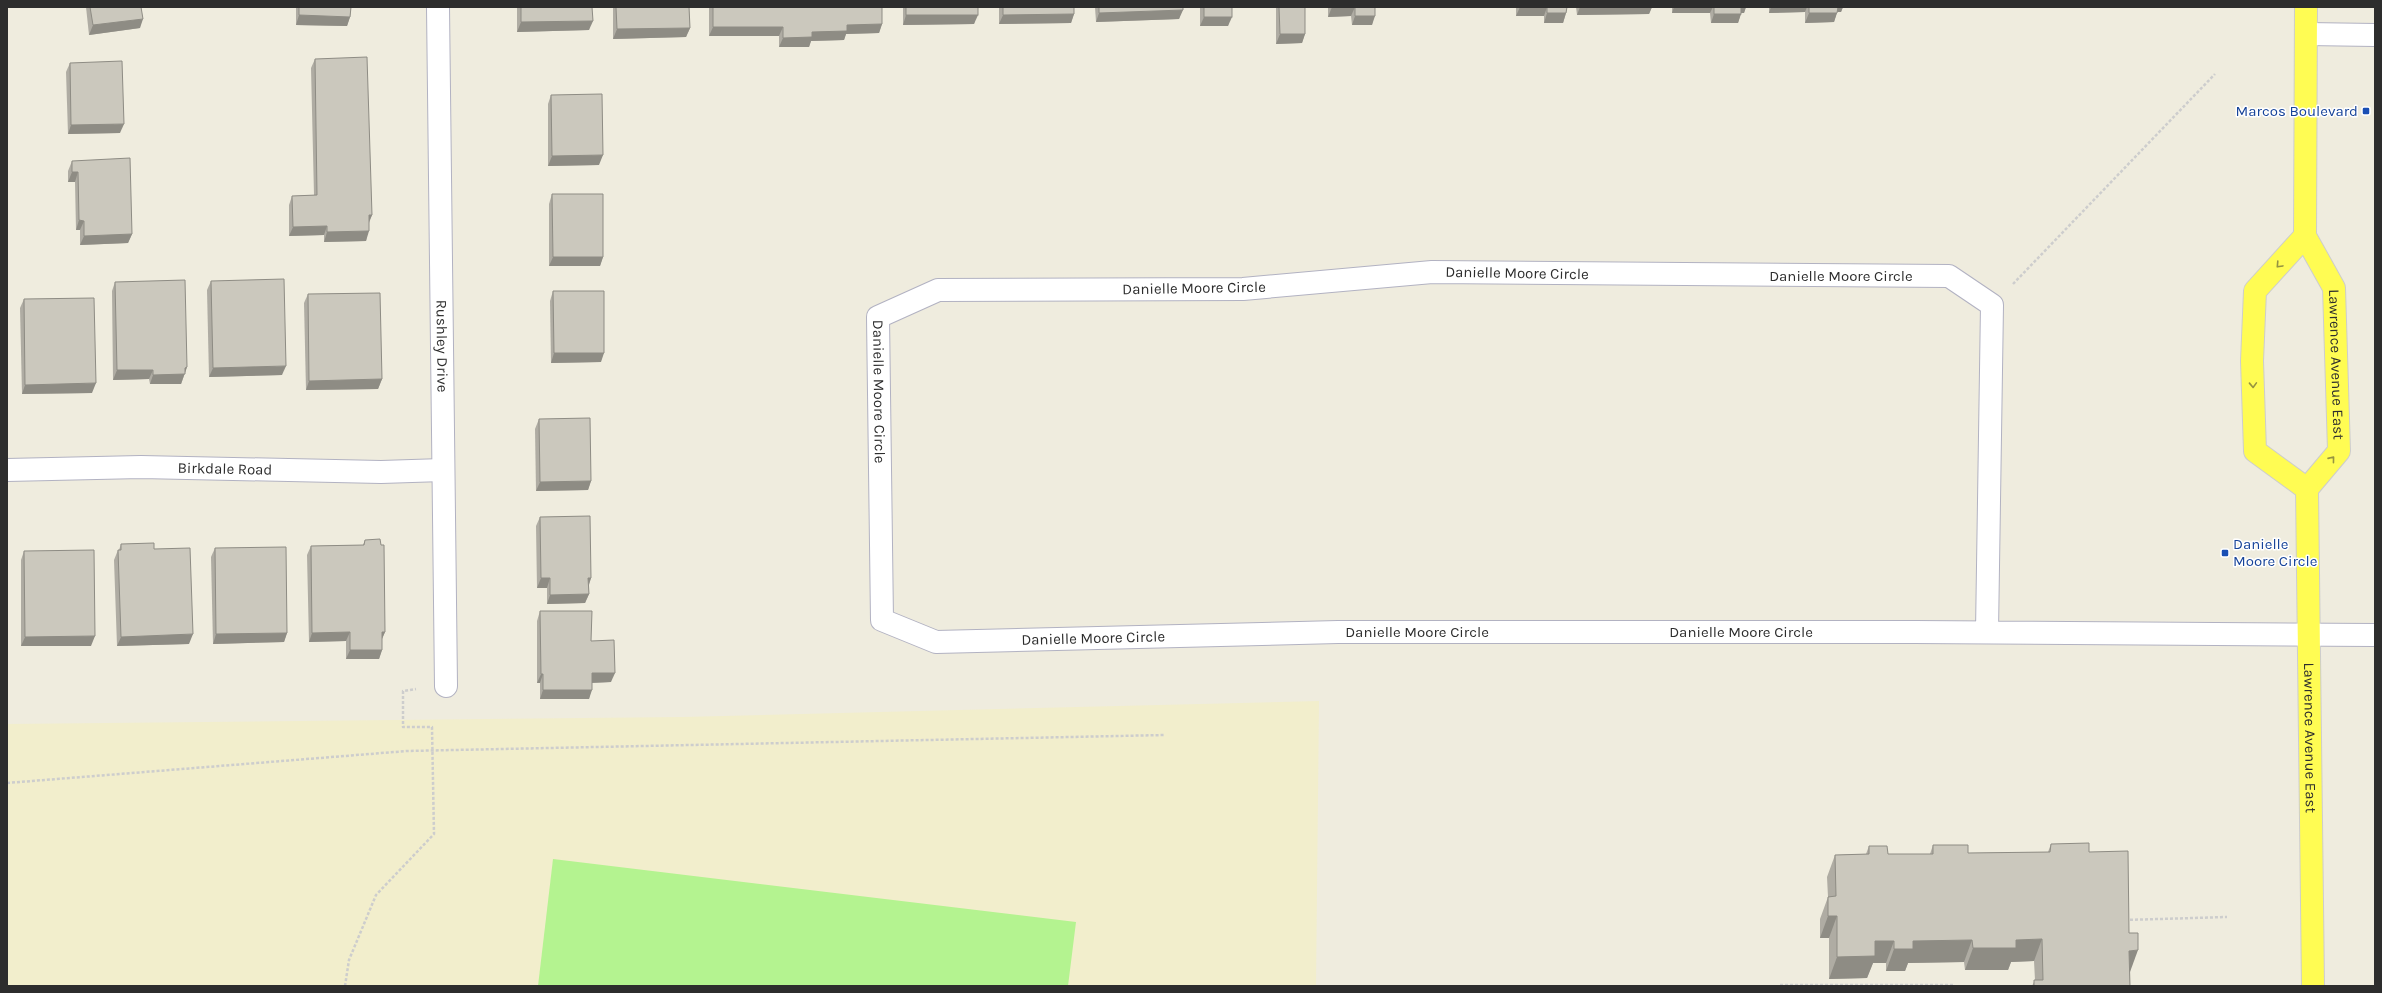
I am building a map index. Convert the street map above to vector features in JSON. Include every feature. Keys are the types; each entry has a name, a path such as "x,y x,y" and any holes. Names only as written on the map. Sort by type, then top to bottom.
{"main road":[{"name":"Lawrence Avenue East","path":"2306,7 2305,236 2334,288 2339,451 2307,489 2310,635 2313,986"},
{"path":"2305,236 2254,291 2252,361 2255,451 2307,489"}],"street":[{"name":"Rushley Drive","path":"438,7 446,686"},
{"path":"2307,34 2375,35"},
{"name":"Danielle Moore Circle","path":"1992,305 1950,276 1432,272 1243,289 938,290 878,317 882,620 936,642 1338,632 1987,632 2375,635"},
{"path":"1987,632 1992,305"},
{"name":"Birkdale Road","path":"7,470 141,467 381,472 443,470"}],"path":[{"path":"1992,305 2215,74"},
{"path":"345,986 349,960 376,895 434,834 432,727 403,727 402,705"},
{"path":"7,783 432,751 1165,735"},
{"path":"2120,920 2227,917"},
{"path":"1780,985 1953,985"}],"shaded area":[{"path":"1319,701 1316,986 7,986 7,724 683,717"}],"green space":[{"path":"553,859 1076,922 1068,986 538,986"}],"building":[{"path":"90,7 141,7 143,19 93,25"},
{"path":"299,7 351,7 350,17 299,15"},
{"path":"521,7 592,7 593,21 521,22"},
{"path":"616,7 689,7 690,28 617,29"},
{"path":"713,7 882,7 882,24 847,25 847,31 812,32 812,37 783,38 783,27 713,27"},
{"path":"906,7 978,7 978,15 906,15"},
{"path":"1003,7 1074,7 1074,14 1003,15"},
{"path":"1099,7 1183,7 1183,10 1099,13"},
{"path":"1204,7 1232,7 1232,17 1204,17"},
{"path":"1279,7 1305,7 1305,34 1280,34"},
{"path":"1355,7 1375,7 1375,16 1355,16"},
{"path":"1547,7 1567,7 1566,13 1547,13"},
{"path":"1714,7 1741,7 1741,14 1714,14"},
{"path":"1809,7 1838,7 1837,13 1809,13"},
{"path":"367,57 372,215 369,215 369,231 327,232 327,226 293,227 292,196 317,195 315,59"},
{"path":"122,61 124,124 71,125 70,63"},
{"path":"602,94 603,155 552,156 551,95"},
{"path":"130,158 132,234 84,236 84,221 79,220 78,172 72,172 72,161"},
{"path":"552,194 603,194 603,257 553,257"},
{"path":"284,279 286,366 213,368 211,281"},
{"path":"185,280 187,367 185,368 185,374 153,375 153,370 117,370 115,282"},
{"path":"553,291 604,291 604,353 554,353"},
{"path":"380,293 382,379 309,381 308,294"},
{"path":"94,298 96,383 25,385 24,299"},
{"path":"590,418 591,481 540,482 539,419"},
{"path":"590,516 591,578 588,578 589,594 550,595 550,578 541,578 540,517"},
{"path":"380,539 381,545 384,545 385,632 382,632 382,650 350,650 350,632 312,633 311,546 364,545 365,540"},
{"path":"154,543 154,549 190,548 193,634 121,637 118,550 121,550 121,544"},
{"path":"286,547 287,633 216,634 215,548"},
{"path":"94,550 95,636 25,637 24,551"},
{"path":"540,611 592,611 591,641 614,640 615,673 592,673 592,690 543,690 543,674 541,674"},
{"path":"2089,843 2089,852 2128,851 2129,933 2138,933 2138,950 2129,951 2130,986 2034,986 2034,980 2043,980 2042,939 2016,940 2016,948 1973,948 1972,940 1913,941 1913,949 1894,949 1894,941 1875,941 1875,956 1837,957 1837,916 1828,916 1828,897 1836,896 1835,855 1869,854 1869,846 1887,846 1888,854 1933,854 1933,845 1968,845 1968,853 2050,852 2051,844"}],"place":[{"name":"Marcos Boulevard","path":"2366,111"},
{"name":"Danielle Moore Circle","path":"2225,553"}]}
